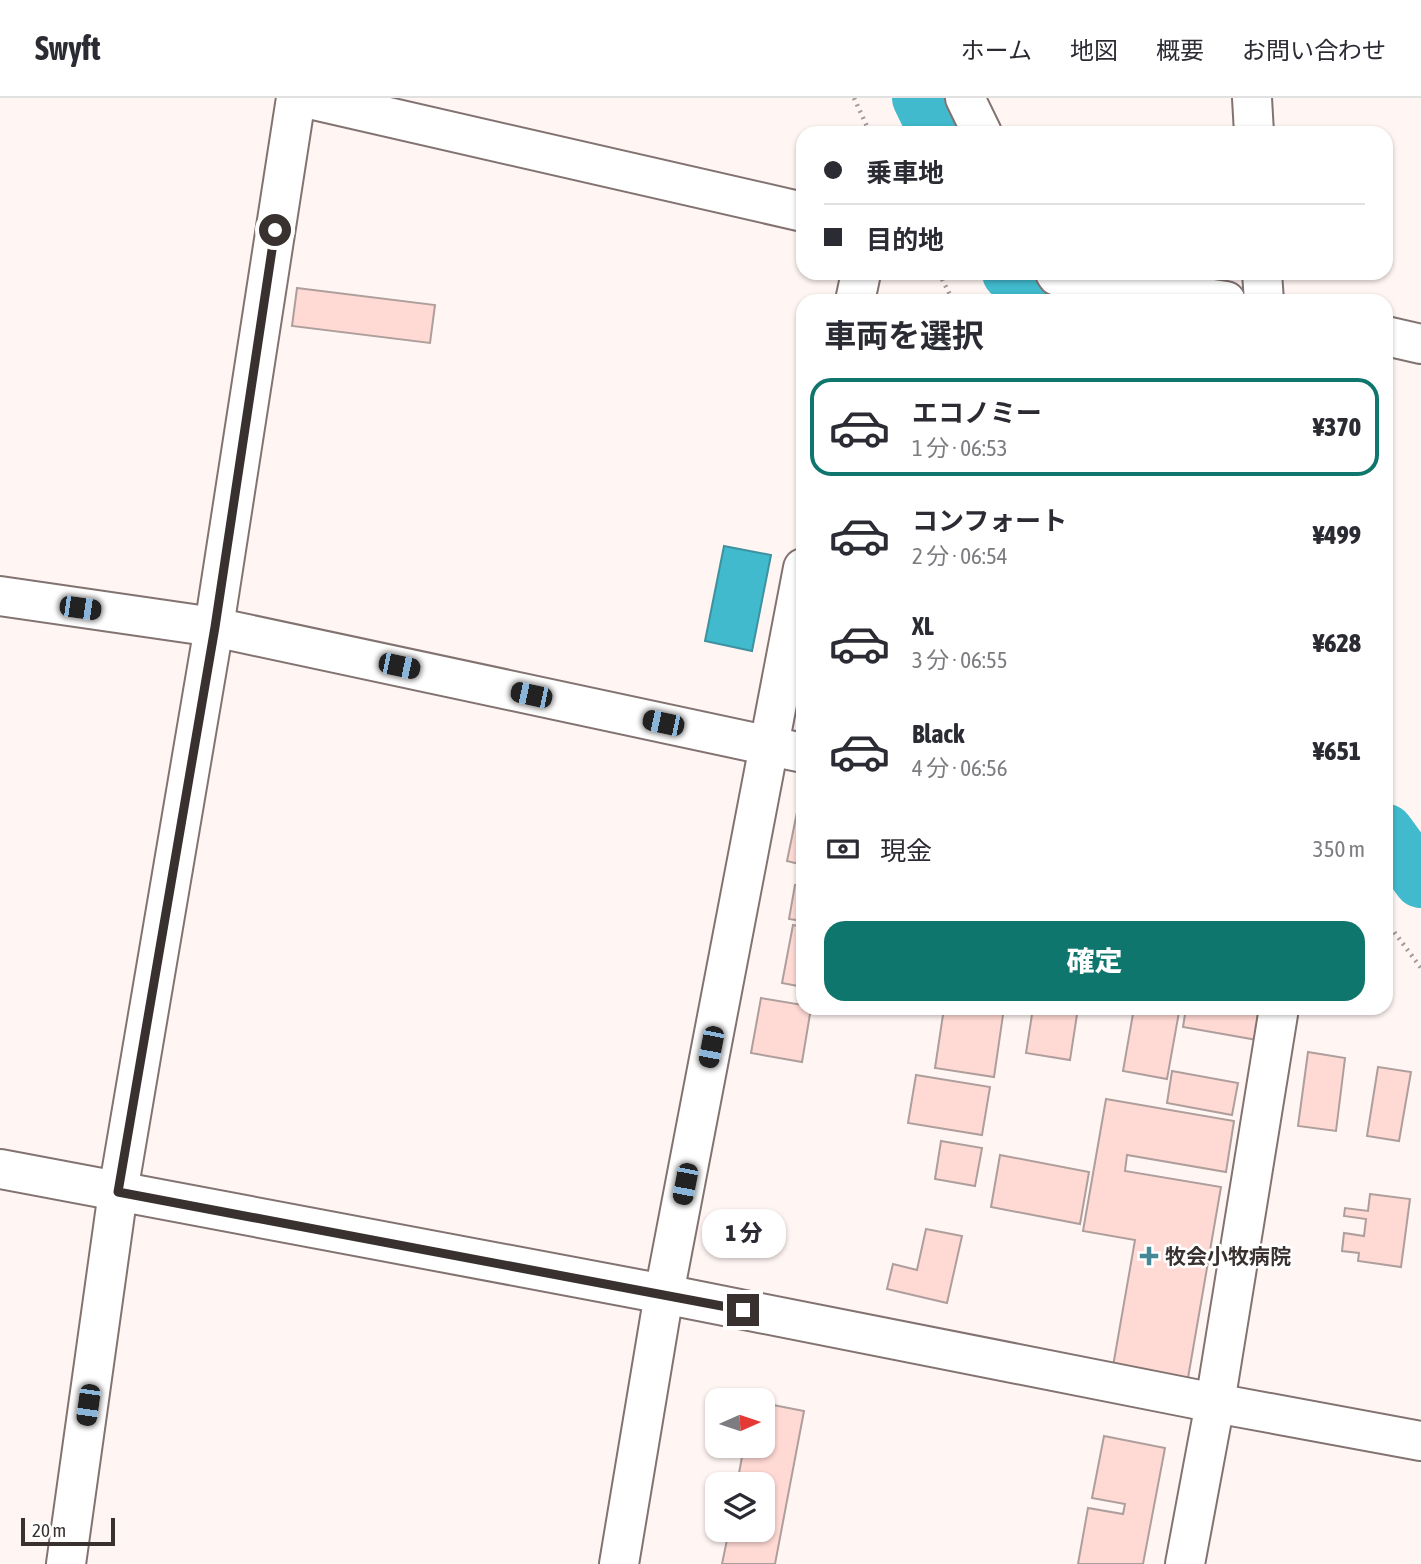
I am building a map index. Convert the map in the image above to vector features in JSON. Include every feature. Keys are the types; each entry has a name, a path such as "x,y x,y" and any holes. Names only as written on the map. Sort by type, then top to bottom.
{"street":[{"path":"65,1564 118,1192 215,627 296,98"},
{"path":"305,98 796,210"},
{"path":"965,98 979,126"},
{"path":"1252,98 1254,126"},
{"path":"1084,280 1179,294"},
{"path":"1393,338 1421,344"},
{"path":"0,596 215,627 786,749"},
{"path":"619,1564 664,1294 786,749 796,643"},
{"path":"1185,1564 1215,1403 1278,1015"},
{"path":"0,1170 664,1294 1421,1441"}],"path":[{"path":"854,98 867,126"},
{"path":"1393,930 1421,968"}],"water":[{"path":"724,546 771,555 752,651 705,641"}],"building":[{"path":"297,288 435,305 430,343 292,326"},
{"path":"796,817 796,863 787,861"},
{"path":"795,885 796,920 789,919"},
{"path":"793,925 796,926 796,986 782,983"},
{"path":"761,998 796,1004 796,1015 810,1015 802,1062 751,1053"},
{"path":"943,1015 1003,1015 994,1077 935,1068"},
{"path":"1032,1015 1077,1015 1070,1060 1026,1053"},
{"path":"1133,1015 1178,1015 1167,1079 1123,1071"},
{"path":"1185,1015 1261,1015 1257,1040 1183,1027"},
{"path":"1308,1052 1345,1058 1336,1131 1298,1126"},
{"path":"1378,1067 1411,1072 1399,1141 1367,1136"},
{"path":"1172,1071 1238,1083 1232,1115 1167,1103"},
{"path":"916,1075 990,1087 982,1135 908,1123"},
{"path":"1106,1099 1234,1121 1226,1172 1127,1155 1125,1171 1221,1187 1188,1378 1160,1373 1112,1372 1135,1240 1083,1231"},
{"path":"941,1141 982,1148 975,1186 935,1179"},
{"path":"1000,1155 1089,1172 1080,1224 991,1207"},
{"path":"1370,1194 1410,1199 1401,1267 1358,1261 1359,1253 1342,1251 1344,1233 1364,1236 1366,1219 1344,1216 1345,1208 1368,1211"},
{"path":"926,1229 962,1236 947,1303 887,1289 893,1264 917,1270"},
{"path":"775,1405 804,1411 775,1564 722,1564 727,1542 775,1542 775,1472 739,1472 742,1458 775,1458"},
{"path":"1104,1436 1165,1448 1143,1564 1078,1564 1088,1508 1123,1514 1125,1504 1092,1498"}],"waterway":[{"path":"920,98 934,126"},
{"path":"1018,280 1026,294"},
{"path":"1393,842 1421,880"}],"place":[{"name":"牧会小牧病院","path":"1149,1256"}],"route":[{"path":"275,230 215,627 118,1192 743,1310"}]}
